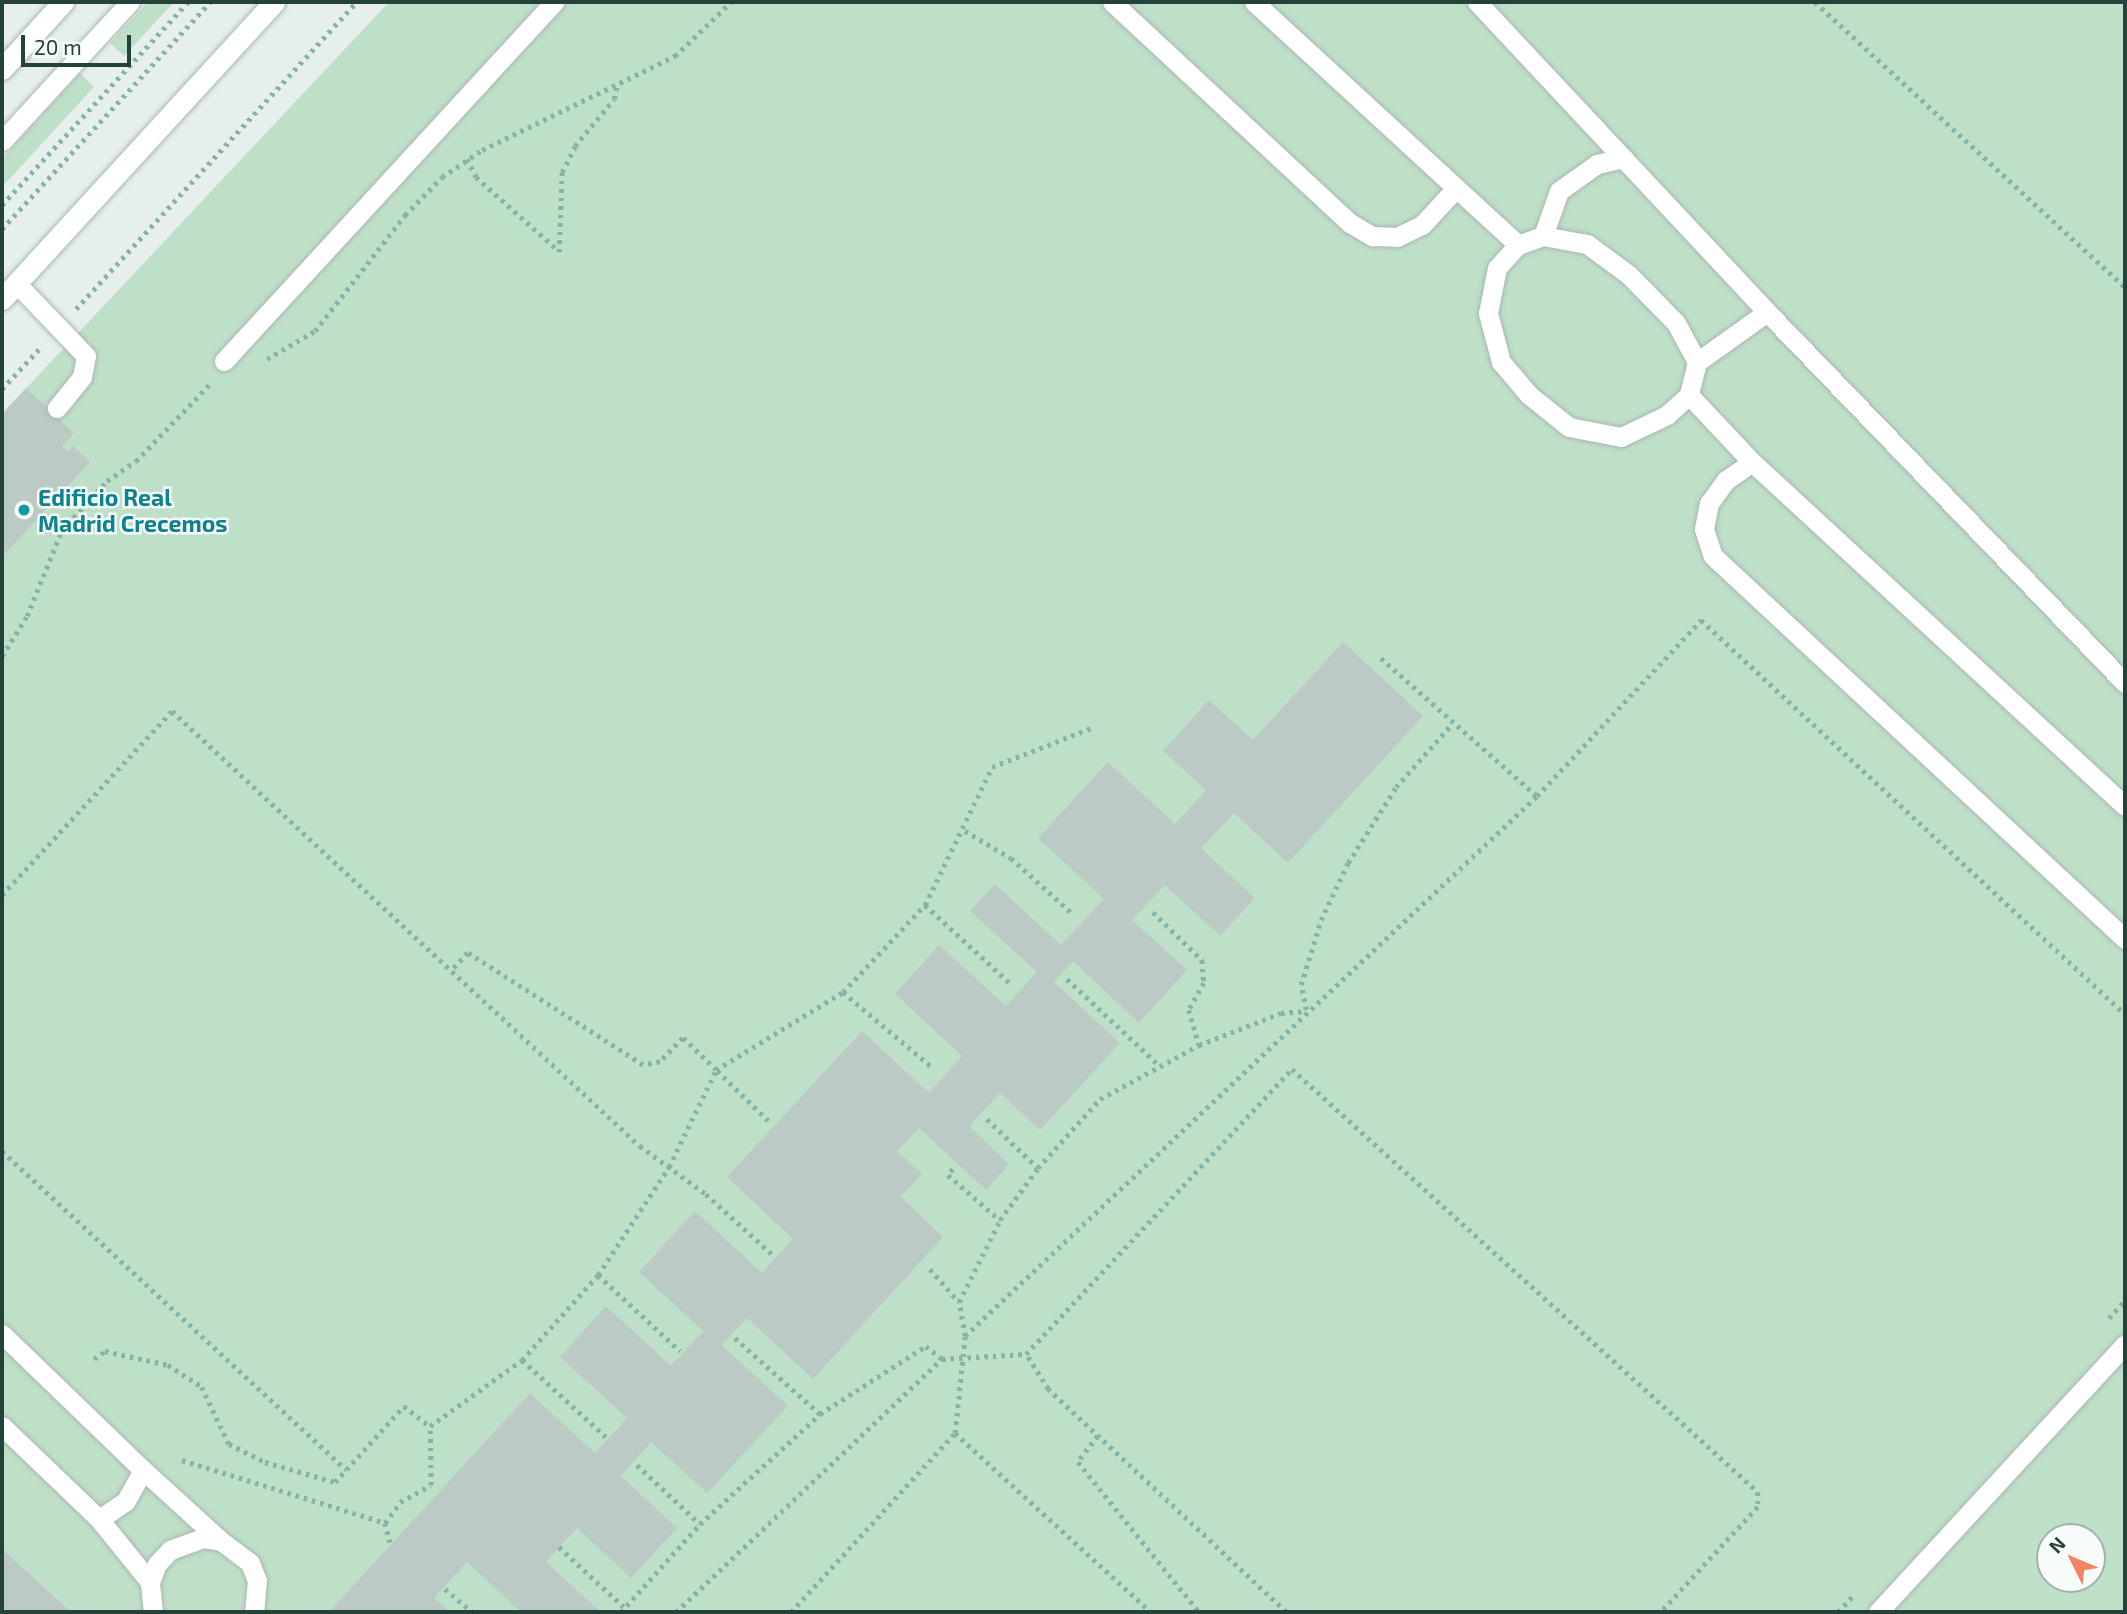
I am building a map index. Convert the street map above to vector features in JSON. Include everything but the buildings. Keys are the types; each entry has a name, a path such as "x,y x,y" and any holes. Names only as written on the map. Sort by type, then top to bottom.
{"street":[{"path":"2,69 63,2"},
{"path":"2,299 274,2"}],"lane":[{"path":"2,141 130,2"},
{"path":"223,370 554,2"},
{"path":"1112,2 1350,223 1372,236 1397,237 1422,225 1456,188"},
{"path":"1254,2 1518,245"},
{"path":"1477,2 1767,312 2125,683"},
{"path":"1543,236 1559,191 1597,164 1623,158"},
{"path":"1697,362 1676,323 1629,275 1587,244 1543,236 1518,245 1497,268 1488,313 1501,362 1529,395 1569,427 1621,437 1667,415 1689,395 1697,362 1767,312"},
{"path":"16,283 61,325 86,356 82,377 57,408"},
{"path":"1689,395 1752,463 2125,806"},
{"path":"1752,463 1726,480 1709,503 1704,529 1713,556 2125,939"},
{"path":"2,1334 143,1470 221,1541 250,1563 257,1580 254,1612"},
{"path":"1878,1612 2125,1345"},
{"path":"2,1426 99,1519 150,1581"},
{"path":"99,1519 125,1501 143,1470"},
{"path":"153,1612 150,1581 157,1564 185,1542 221,1541"}],"path":[{"path":"2,205 188,2"},
{"path":"2,229 210,2"},
{"path":"2,389 356,2"},
{"path":"258,363 315,331 405,215 442,177 467,159 675,56 732,2"},
{"path":"1815,2 2125,287"},
{"path":"467,159 476,177 559,252 562,172 575,146 614,99 618,85"},
{"path":"209,386 223,370"},
{"path":"2,656 27,616 62,530 107,481 136,461 223,370"},
{"path":"965,1336 1288,1035 1306,1011 1537,796 1701,620 2125,1014"},
{"path":"1381,658 1452,724 1537,796"},
{"path":"2,895 172,711 453,969 640,1146 773,1255"},
{"path":"1306,1011 1301,985 1321,920 1348,863 1396,787 1452,724"},
{"path":"430,1426 522,1360 598,1275 668,1167 716,1070 843,992 925,905 965,831 992,767 1091,728"},
{"path":"965,831 1010,858 1073,914"},
{"path":"925,905 1011,984"},
{"path":"1153,912 1202,960 1204,983 1189,1010 1199,1045"},
{"path":"453,969 468,953 643,1065 660,1062 682,1038 768,1121"},
{"path":"1067,979 1159,1065"},
{"path":"843,992 933,1068"},
{"path":"960,1302 1000,1220 1038,1168 1100,1099 1199,1045 1281,1013 1306,1011"},
{"path":"676,1612 942,1359 1026,1354 1292,1069 1758,1492 1758,1507 1661,1612"},
{"path":"987,1119 1038,1168"},
{"path":"2,1151 346,1470"},
{"path":"953,1169 948,1175 1000,1220"},
{"path":"791,1612 955,1433 965,1336 960,1302 930,1269"},
{"path":"598,1275 680,1351"},
{"path":"735,1338 820,1414"},
{"path":"559,1547 623,1610 700,1524 820,1414 926,1346 942,1359"},
{"path":"94,1359 105,1351 168,1366 202,1387 229,1444 265,1462 335,1482 404,1406 430,1426"},
{"path":"1026,1354 1048,1389 1286,1612"},
{"path":"522,1360 606,1437"},
{"path":"385,1523 400,1503 430,1485 430,1426"},
{"path":"955,1433 1151,1612"},
{"path":"1098,1436 1078,1462 1199,1612"},
{"path":"182,1460 385,1523"},
{"path":"637,1465 700,1524"},
{"path":"385,1523 390,1542"},
{"path":"444,1590 472,1612"}],"green space":[{"path":"148,2 174,2 124,56 110,43"},
{"path":"389,2 2125,2 2125,1612 2,1612 2,414"},
{"path":"80,73 94,87 2,187 2,159"}],"place":[{"name":"Edificio Real Madrid Crecemos","path":"24,510"}]}
